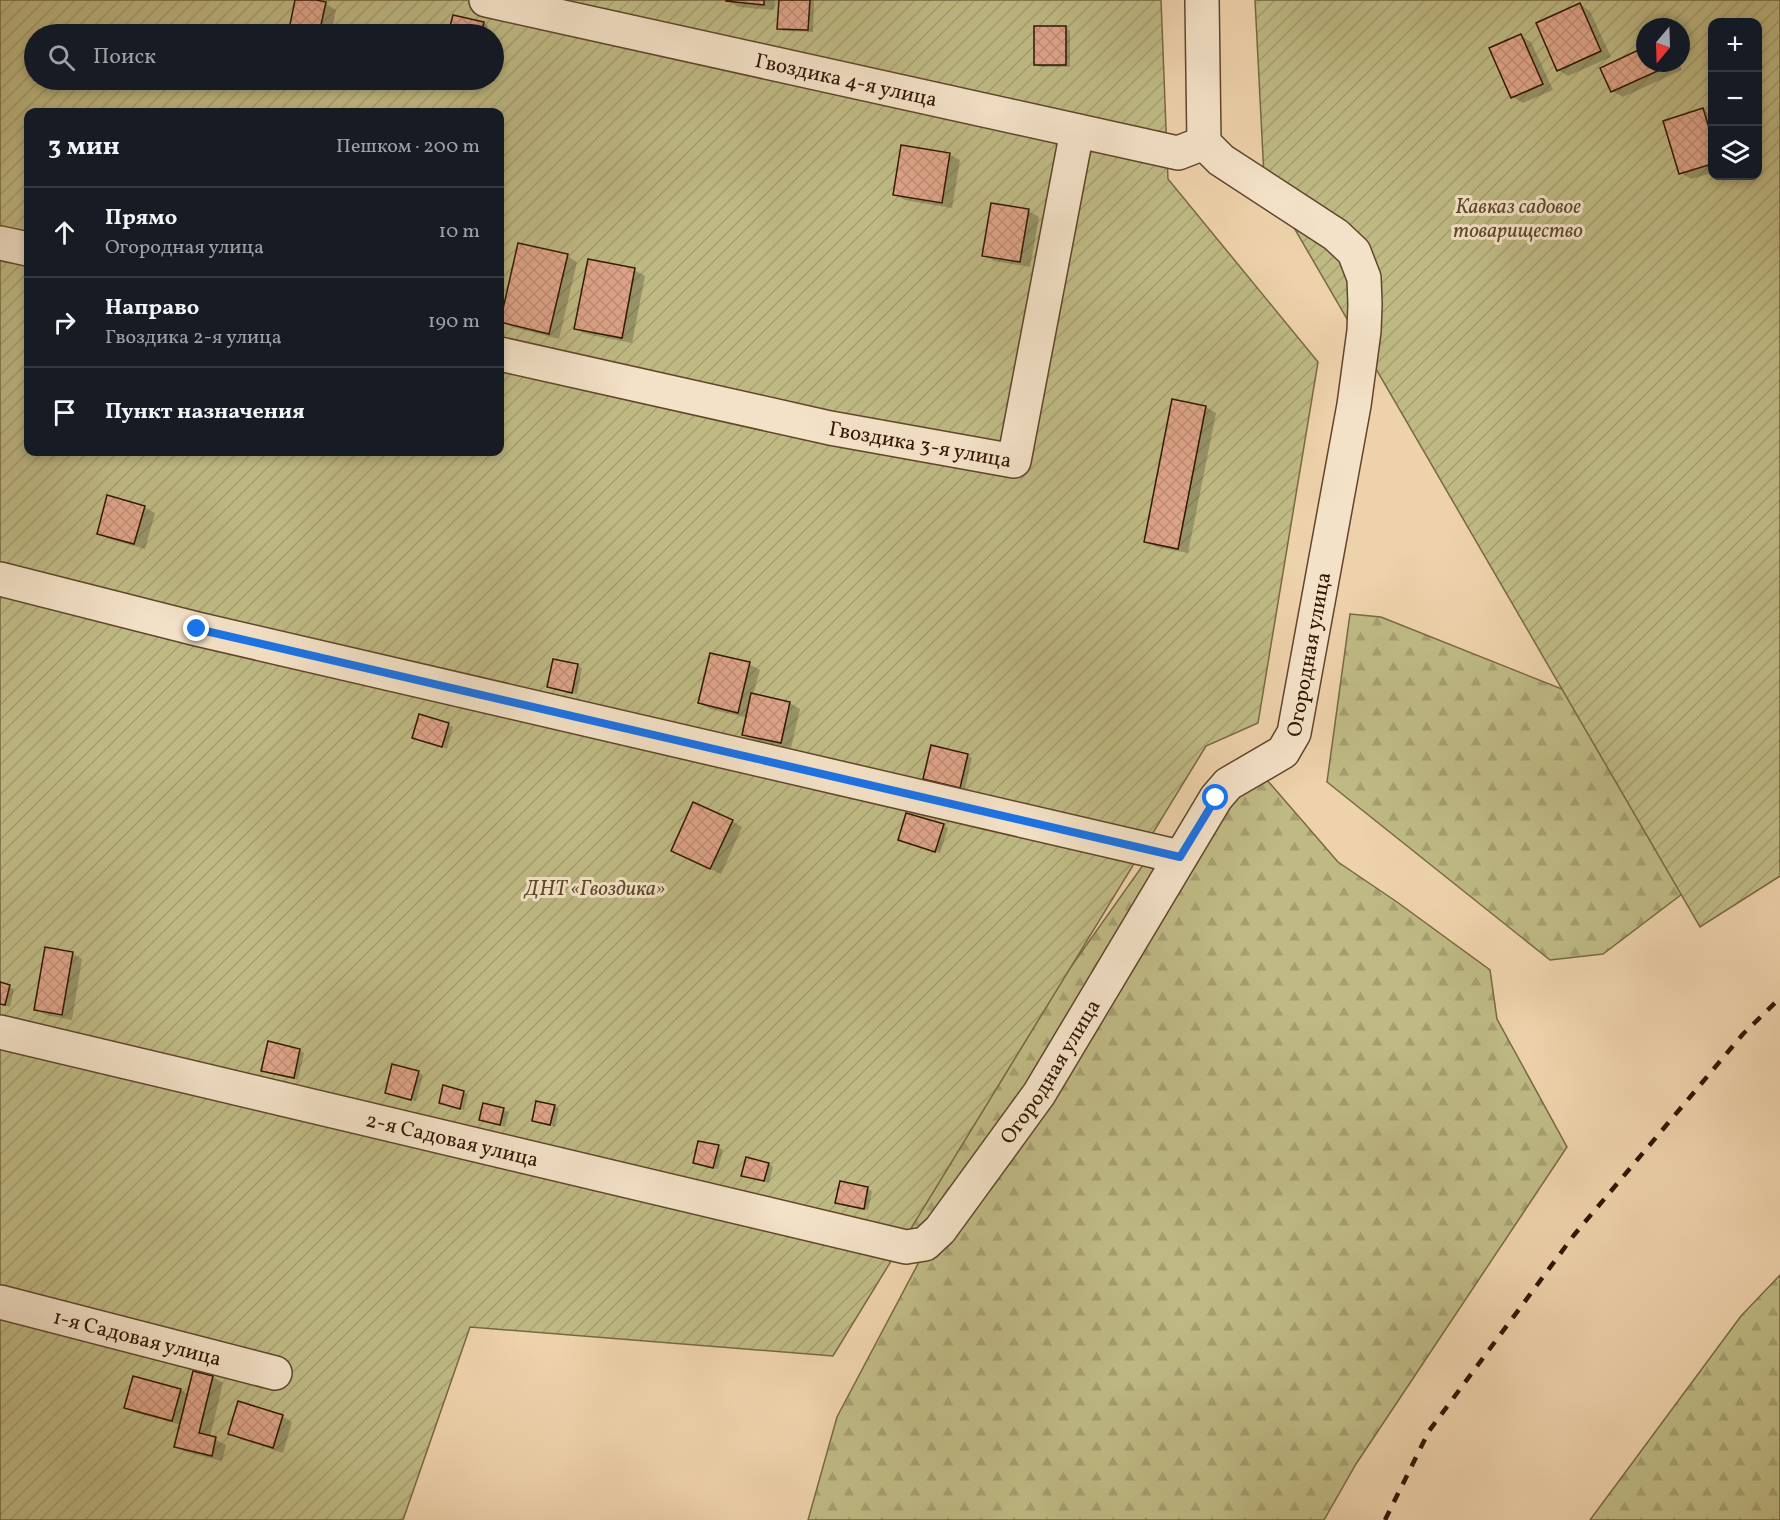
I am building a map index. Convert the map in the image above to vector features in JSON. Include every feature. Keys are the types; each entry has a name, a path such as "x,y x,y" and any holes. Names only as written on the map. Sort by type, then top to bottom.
{"street":[{"name":"Гвоздика 4-я улица","path":"486,0 1178,153 1204,143"},
{"path":"1202,0 1204,143"},
{"name":"Гвоздика 3-я улица","path":"504,355 830,428 1014,460 1077,131"},
{"name":"Огородная улица","path":"906,1247 924,1244 940,1230 1038,1094 1216,798 1228,784 1283,752 1294,733 1354,405 1364,332 1364,278 1354,252 1336,235 1221,160 1204,143"},
{"path":"0,243 24,248"},
{"path":"0,579 197,629 1180,857"},
{"name":"2-я Садовая улица","path":"0,1032 906,1247"},
{"name":"1-я Садовая улица","path":"0,1302 275,1373"}],"green space":[{"name":"ДНТ «Гвоздика»","path":"0,0 1161,0 1168,179 1318,362 1258,723 1206,746 833,1356 470,1327 403,1520 0,1520"},
{"name":"Кавказ садовое товарищество","path":"1255,0 1780,0 1780,876 1700,927 1264,176"},
{"path":"1350,614 1381,617 1602,705 1765,831 1603,954 1550,960 1327,782"},
{"path":"1267,780 1338,862 1490,970 1497,1019 1567,1147 1356,1464 1324,1520 808,1520 837,1417 920,1260 896,1214 1148,858 1235,798"},
{"path":"1780,1275 1780,1520 1590,1520 1741,1316"}],"building":[{"path":"295,0 326,2 321,24 290,24"},
{"path":"764,0 764,5 726,1"},
{"path":"779,0 810,0 808,30 777,29"},
{"path":"1580,3 1601,51 1557,71 1536,23"},
{"path":"453,15 484,22 484,24 451,24"},
{"path":"1034,26 1066,26 1066,65 1034,65"},
{"path":"1521,34 1543,84 1511,98 1489,48"},
{"path":"1636,51 1636,72 1655,72 1611,92 1600,68"},
{"path":"1703,108 1708,125 1708,165 1679,174 1663,121"},
{"path":"901,145 950,153 942,203 893,195"},
{"path":"991,203 1029,209 1020,262 982,256"},
{"path":"518,243 568,254 549,334 504,323 504,304"},
{"path":"588,259 635,268 622,338 574,329"},
{"path":"1172,399 1206,406 1178,549 1144,542"},
{"path":"107,495 145,506 134,544 97,534"},
{"path":"710,653 750,662 738,713 698,703"},
{"path":"553,659 578,664 572,693 547,687"},
{"path":"751,693 790,702 781,743 742,735"},
{"path":"419,714 449,723 442,747 412,738"},
{"path":"931,745 968,754 960,788 923,779"},
{"path":"693,802 733,820 710,869 671,851"},
{"path":"906,813 944,824 935,852 898,840"},
{"path":"45,947 73,952 62,1015 34,1010"},
{"path":"0,982 10,985 5,1005 0,1004"},
{"path":"268,1041 300,1049 294,1078 261,1071"},
{"path":"392,1064 419,1071 411,1100 385,1093"},
{"path":"443,1085 464,1091 460,1109 439,1103"},
{"path":"536,1101 555,1105 550,1125 532,1121"},
{"path":"483,1103 504,1108 500,1125 479,1120"},
{"path":"698,1141 719,1145 713,1168 693,1163"},
{"path":"746,1157 769,1163 764,1181 741,1176"},
{"path":"840,1181 868,1187 864,1209 835,1203"},
{"path":"193,1371 213,1376 199,1433 216,1437 212,1456 174,1447"},
{"path":"133,1376 181,1389 172,1421 124,1408"},
{"path":"238,1401 283,1415 273,1448 228,1434"}],"railway":[{"path":"1385,1520 1429,1431 1574,1235 1743,1034 1780,998"}],"route":[{"path":"197,629 1180,857 1216,798"}]}
